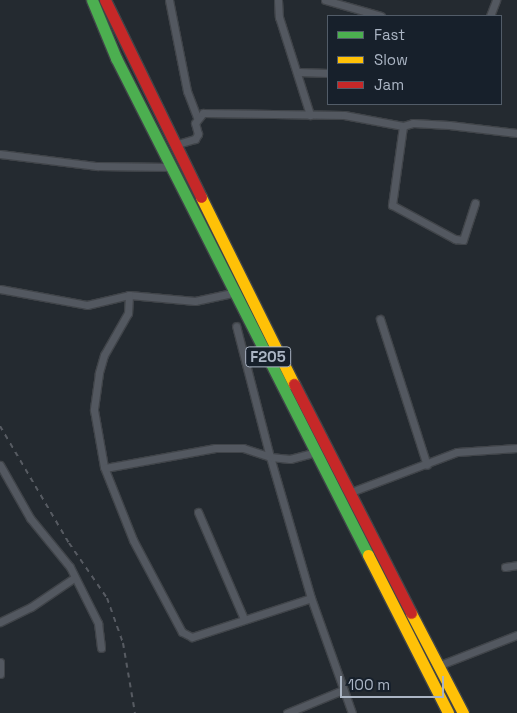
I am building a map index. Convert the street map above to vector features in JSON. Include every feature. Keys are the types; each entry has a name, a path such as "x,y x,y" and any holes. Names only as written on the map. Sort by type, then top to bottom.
{"main road":[{"name":"F205","path":"92,0 116,58 170,167 237,292 448,713"},
{"name":"F205","path":"105,0 174,145 463,713"},
{"path":"353,522 364,517"}],"street":[{"path":"169,0 187,90 197,117 195,140 174,145"},
{"path":"278,0 279,17 299,72 310,115"},
{"path":"325,0 337,1 377,15"},
{"path":"490,15 496,0"},
{"path":"299,72 327,73"},
{"path":"197,117 203,113 375,118 403,126 413,123 449,125 517,133"},
{"path":"403,126 392,205 455,239 463,240 475,203"},
{"path":"0,154 97,166 170,167"},
{"path":"0,289 87,305 129,295 195,301 237,292"},
{"path":"129,295 128,313 104,354 95,401 105,468 133,540 182,632 192,637 311,598"},
{"path":"380,319 427,465"},
{"path":"236,326 270,457 311,598 352,713"},
{"path":"105,468 214,448 243,448 270,457 290,459 316,452"},
{"path":"351,492 466,450 517,448"},
{"path":"0,465 30,518 74,578 98,623 101,648"},
{"path":"198,512 244,619"},
{"path":"505,567 517,565"},
{"path":"0,622 31,607 74,578"},
{"path":"440,665 517,634"},
{"path":"0,662 0,674"},
{"path":"287,713 343,690"}],"railway":[{"path":"0,426 69,543 107,598 123,643 135,713"}],"traffic: fast":[{"path":"92,0 116,58 368,555"}],"traffic: slow":[{"path":"201,197 294,384"},
{"path":"368,555 448,713"},
{"path":"411,613 463,713"}],"traffic: jam":[{"path":"105,0 201,197"},
{"path":"294,384 411,613"}]}
